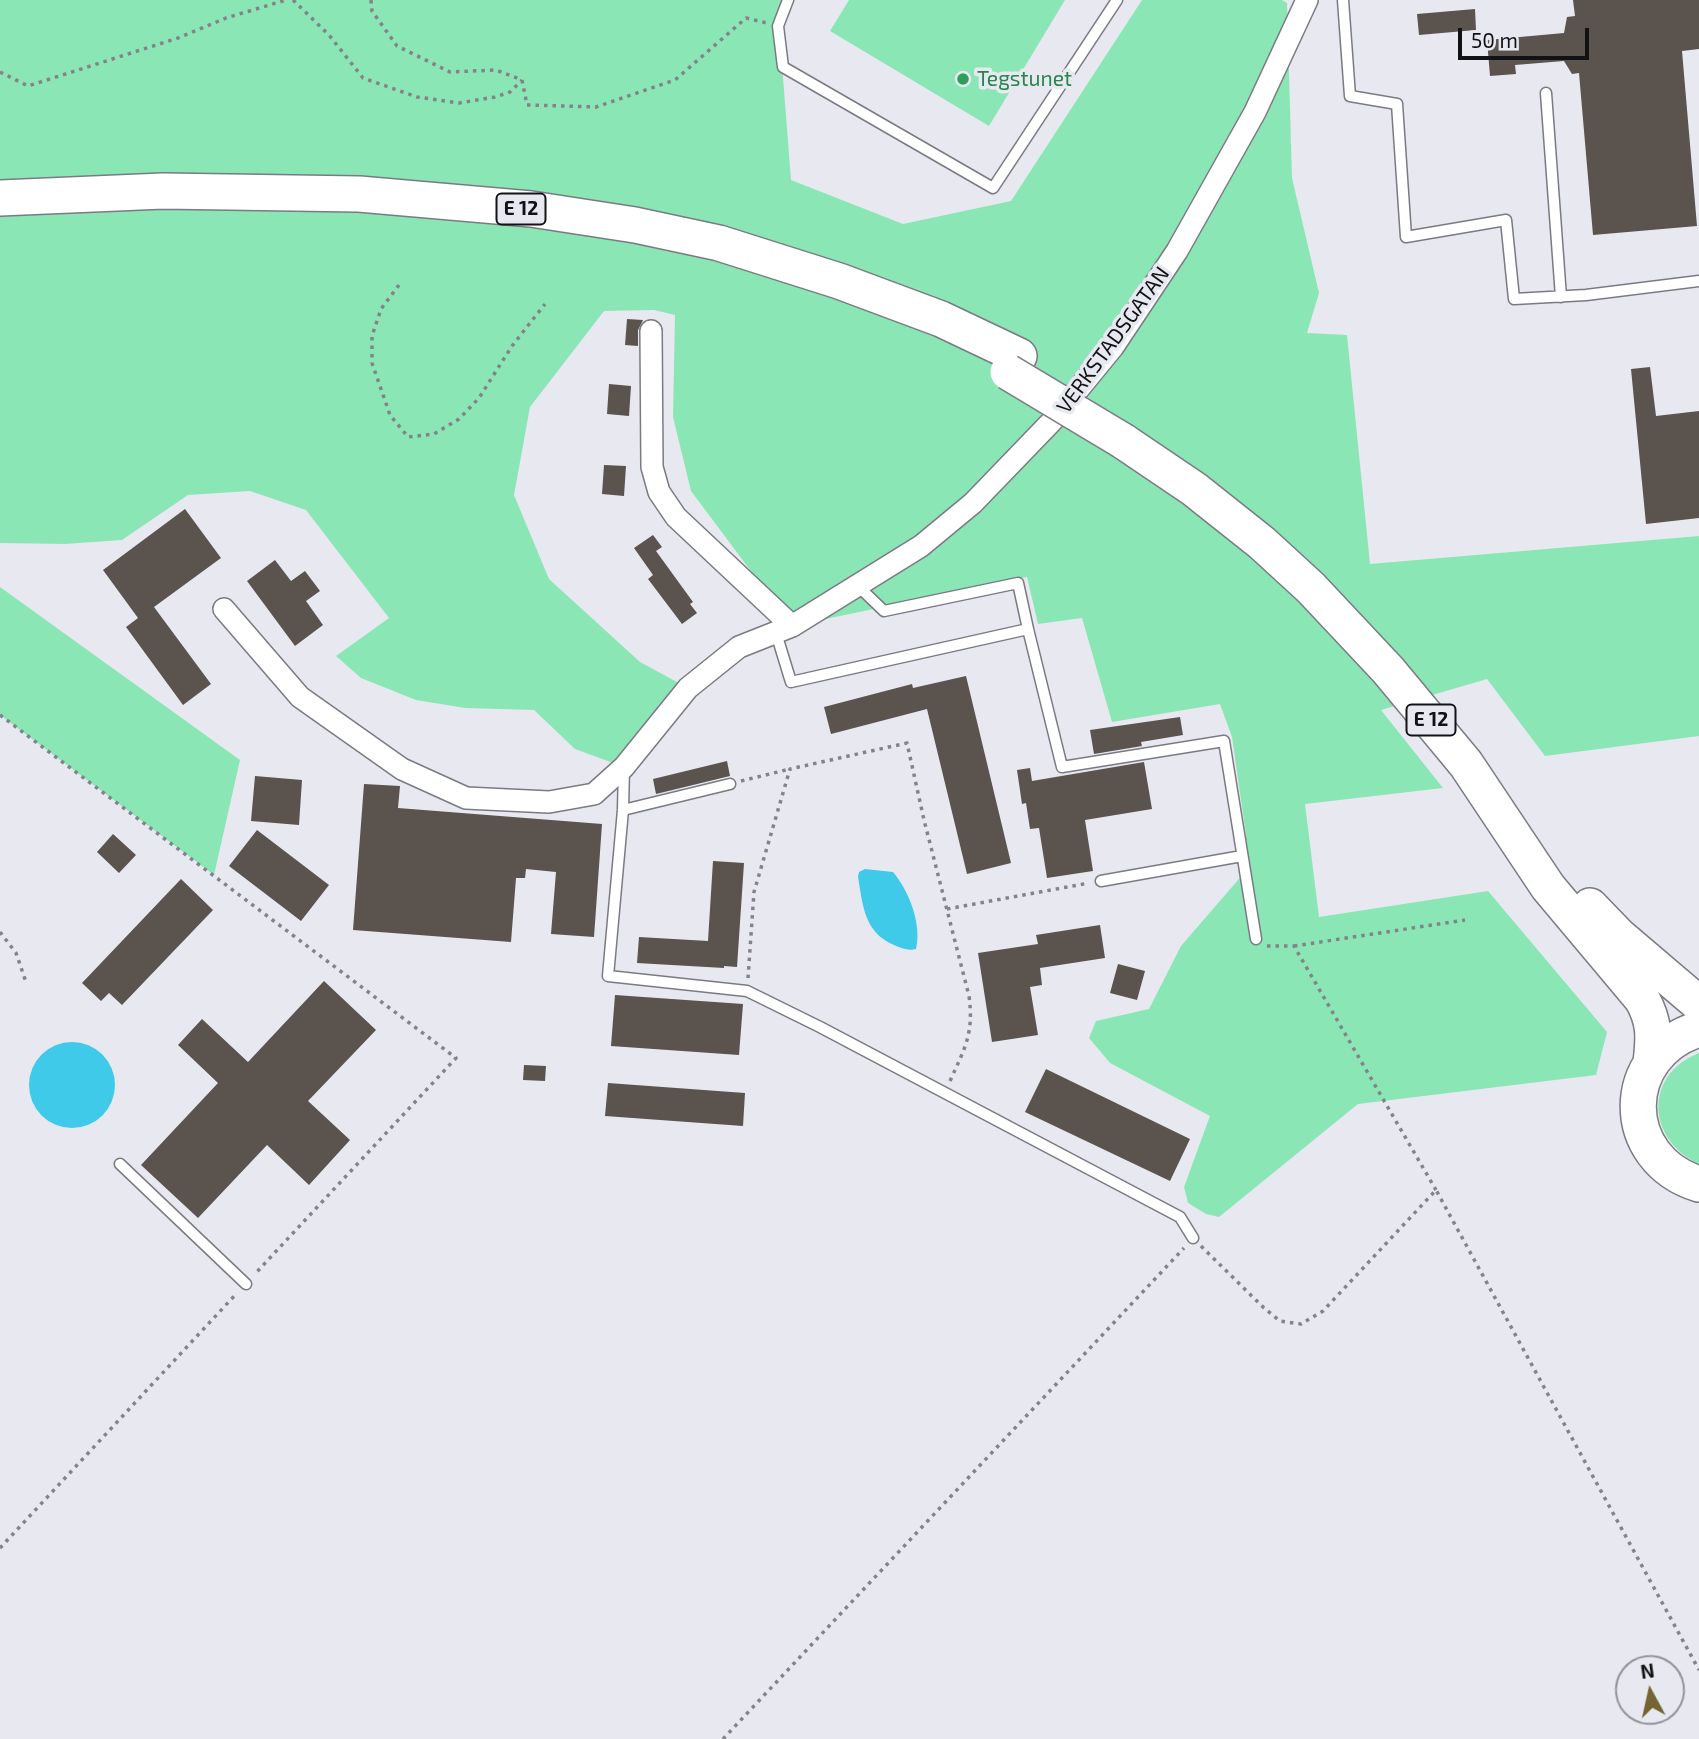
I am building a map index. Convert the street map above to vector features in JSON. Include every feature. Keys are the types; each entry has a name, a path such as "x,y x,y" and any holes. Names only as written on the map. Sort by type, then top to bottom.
{"highway":[{"name":"E 12","path":"0,198 163,191 359,194 531,209 622,223 719,243 839,281 941,318 1127,433 1199,471 1284,539 1352,604 1399,654 1471,743 1560,869 1590,906 1618,935 1699,1004"},
{"name":"E 12","path":"0,216 164,210 397,217 526,227 657,248 836,297 1013,364"},
{"name":"E 12","path":"1127,433 1262,543 1311,588 1405,690 1466,764 1548,887 1642,999 1651,1015 1654,1039 1651,1063 1639,1091 1638,1107 1644,1137 1661,1163 1674,1174 1696,1184"},
{"name":"E 12","path":"1651,1063 1673,1040 1699,1029"}],"street":[{"name":"VERKSTADSGATAN","path":"223,609 300,697 402,769 466,798 550,802 594,794 624,767 688,688 739,648 784,630 920,546 973,503 1054,419 1113,347 1184,240 1255,112 1307,0"},
{"path":"651,331 652,467 659,492 676,517 784,630"}],"lane":[{"path":"788,0 779,26 783,67 993,188 1117,0"},
{"path":"1343,0 1350,96 1397,104 1406,237 1506,220 1514,299 1561,297 1699,281"},
{"path":"1546,93 1561,297"},
{"path":"858,586 884,611 1018,583 1062,767 1224,741 1256,939"},
{"path":"784,630 791,682 1028,629"},
{"path":"624,767 623,810 608,976 747,991 1180,1217 1193,1238"},
{"path":"623,810 730,784"},
{"path":"1101,881 1242,856"},
{"path":"120,1164 246,1284"}],"path":[{"path":"0,72 28,86 286,0"},
{"path":"293,0 330,34 363,78 417,97 459,103 510,92 522,80"},
{"path":"371,0 372,11 397,46 450,72 496,70 522,80"},
{"path":"522,80 527,105 596,107 675,80 746,18 779,26"},
{"path":"399,285 381,309 372,336 372,363 390,415 408,437 434,434 460,419 479,398 512,346 545,304"},
{"path":"0,715 456,1058 0,1548"},
{"path":"730,784 907,743 969,996 972,1021 966,1046 944,1093"},
{"path":"747,991 754,892 790,769"},
{"path":"947,909 1101,881"},
{"path":"1256,939 1269,947 1294,946 1465,920"},
{"path":"0,932 16,953 26,982"},
{"path":"1294,946 1436,1190 1699,1670"},
{"path":"723,1739 1193,1238 1280,1321 1301,1324 1323,1311 1436,1190"}],"green space":[{"path":"0,0 788,0 779,26 791,180 903,224 1011,201 1142,0 1282,0 1287,3 1292,178 1319,293 1307,333 1347,335 1370,564 1699,536 1699,736 1545,756 1487,679 1381,710 1443,788 1305,804 1319,917 1488,891 1607,1032 1596,1075 1358,1104 1219,1217 1206,1214 1188,1203 1184,1187 1210,1116 1110,1063 1089,1038 1096,1021 1149,1009 1181,946 1244,873 1246,835 1232,737 1220,704 1112,722 1082,618 1038,624 1027,577 792,626 691,491 673,417 675,315 654,310 604,311 530,407 514,495 549,579 640,662 688,688 624,767 575,749 534,710 465,708 416,700 361,678 336,656 389,618 306,510 250,491 188,495 122,540 65,544 0,543"},
{"name":"Tegstunet","path":"849,0 1065,0 989,126 830,31"},
{"path":"0,587 240,760 214,875 0,715"},
{"path":"1699,1053 1699,1164 1669,1140 1661,1124 1658,1108 1661,1091 1668,1076 1681,1063"}],"water":[{"path":"865,869 893,872 899,880 916,919 916,949 894,945 876,933 864,908 858,877 859,872"},
{"path":"72,1042 96,1049 108,1061 115,1085 108,1109 96,1121 72,1128 48,1121 36,1109 29,1085 36,1061 48,1049"}],"building":[{"path":"1573,0 1699,0 1699,49 1682,51 1697,226 1593,235 1579,73 1572,74 1564,61 1515,65 1516,74 1490,76 1487,40 1564,33 1567,17 1575,16"},
{"path":"1475,9 1476,30 1419,35 1417,14"},
{"path":"627,319 643,320 638,330 638,346 625,345"},
{"path":"1650,367 1656,416 1699,411 1699,518 1646,524 1631,369"},
{"path":"609,384 631,386 629,416 607,414"},
{"path":"604,465 626,466 624,496 602,494"},
{"path":"185,509 221,558 154,607 211,684 183,705 126,627 138,618 103,570"},
{"path":"653,535 662,547 656,551 693,602 690,604 697,613 682,624 648,579 653,575 634,548"},
{"path":"275,560 291,581 305,571 320,591 306,601 323,625 295,646 247,581"},
{"path":"966,676 1011,863 967,874 927,709 831,734 824,707 912,684 913,688"},
{"path":"1180,717 1183,735 1141,742 1142,746 1094,754 1090,730"},
{"path":"727,761 730,776 656,794 653,779"},
{"path":"1144,762 1152,809 1085,820 1093,871 1047,878 1039,828 1030,829 1026,803 1022,804 1017,770 1030,768 1032,781"},
{"path":"255,776 302,780 299,825 251,821"},
{"path":"364,784 400,786 398,808 602,824 594,937 551,934 556,872 526,869 525,878 516,878 511,942 353,930"},
{"path":"257,830 329,885 301,921 229,866"},
{"path":"113,834 136,855 119,873 97,852"},
{"path":"713,861 744,863 737,967 637,963 639,937 708,941"},
{"path":"181,879 213,910 122,1005 109,993 101,1001 82,983"},
{"path":"1100,925 1105,958 1040,968 1042,985 1030,987 1038,1035 992,1042 978,953 1038,944 1036,935"},
{"path":"1118,964 1145,971 1137,1000 1110,993"},
{"path":"324,981 376,1030 308,1101 350,1140 309,1185 267,1145 198,1218 141,1165 218,1083 178,1045 202,1019 248,1062"},
{"path":"615,995 743,1004 739,1055 611,1046"},
{"path":"524,1065 546,1066 545,1081 523,1080"},
{"path":"1046,1069 1190,1139 1170,1181 1025,1112"},
{"path":"608,1083 745,1093 743,1126 605,1116"}],"place":[{"name":"Tegstunet","path":"963,79"}]}
